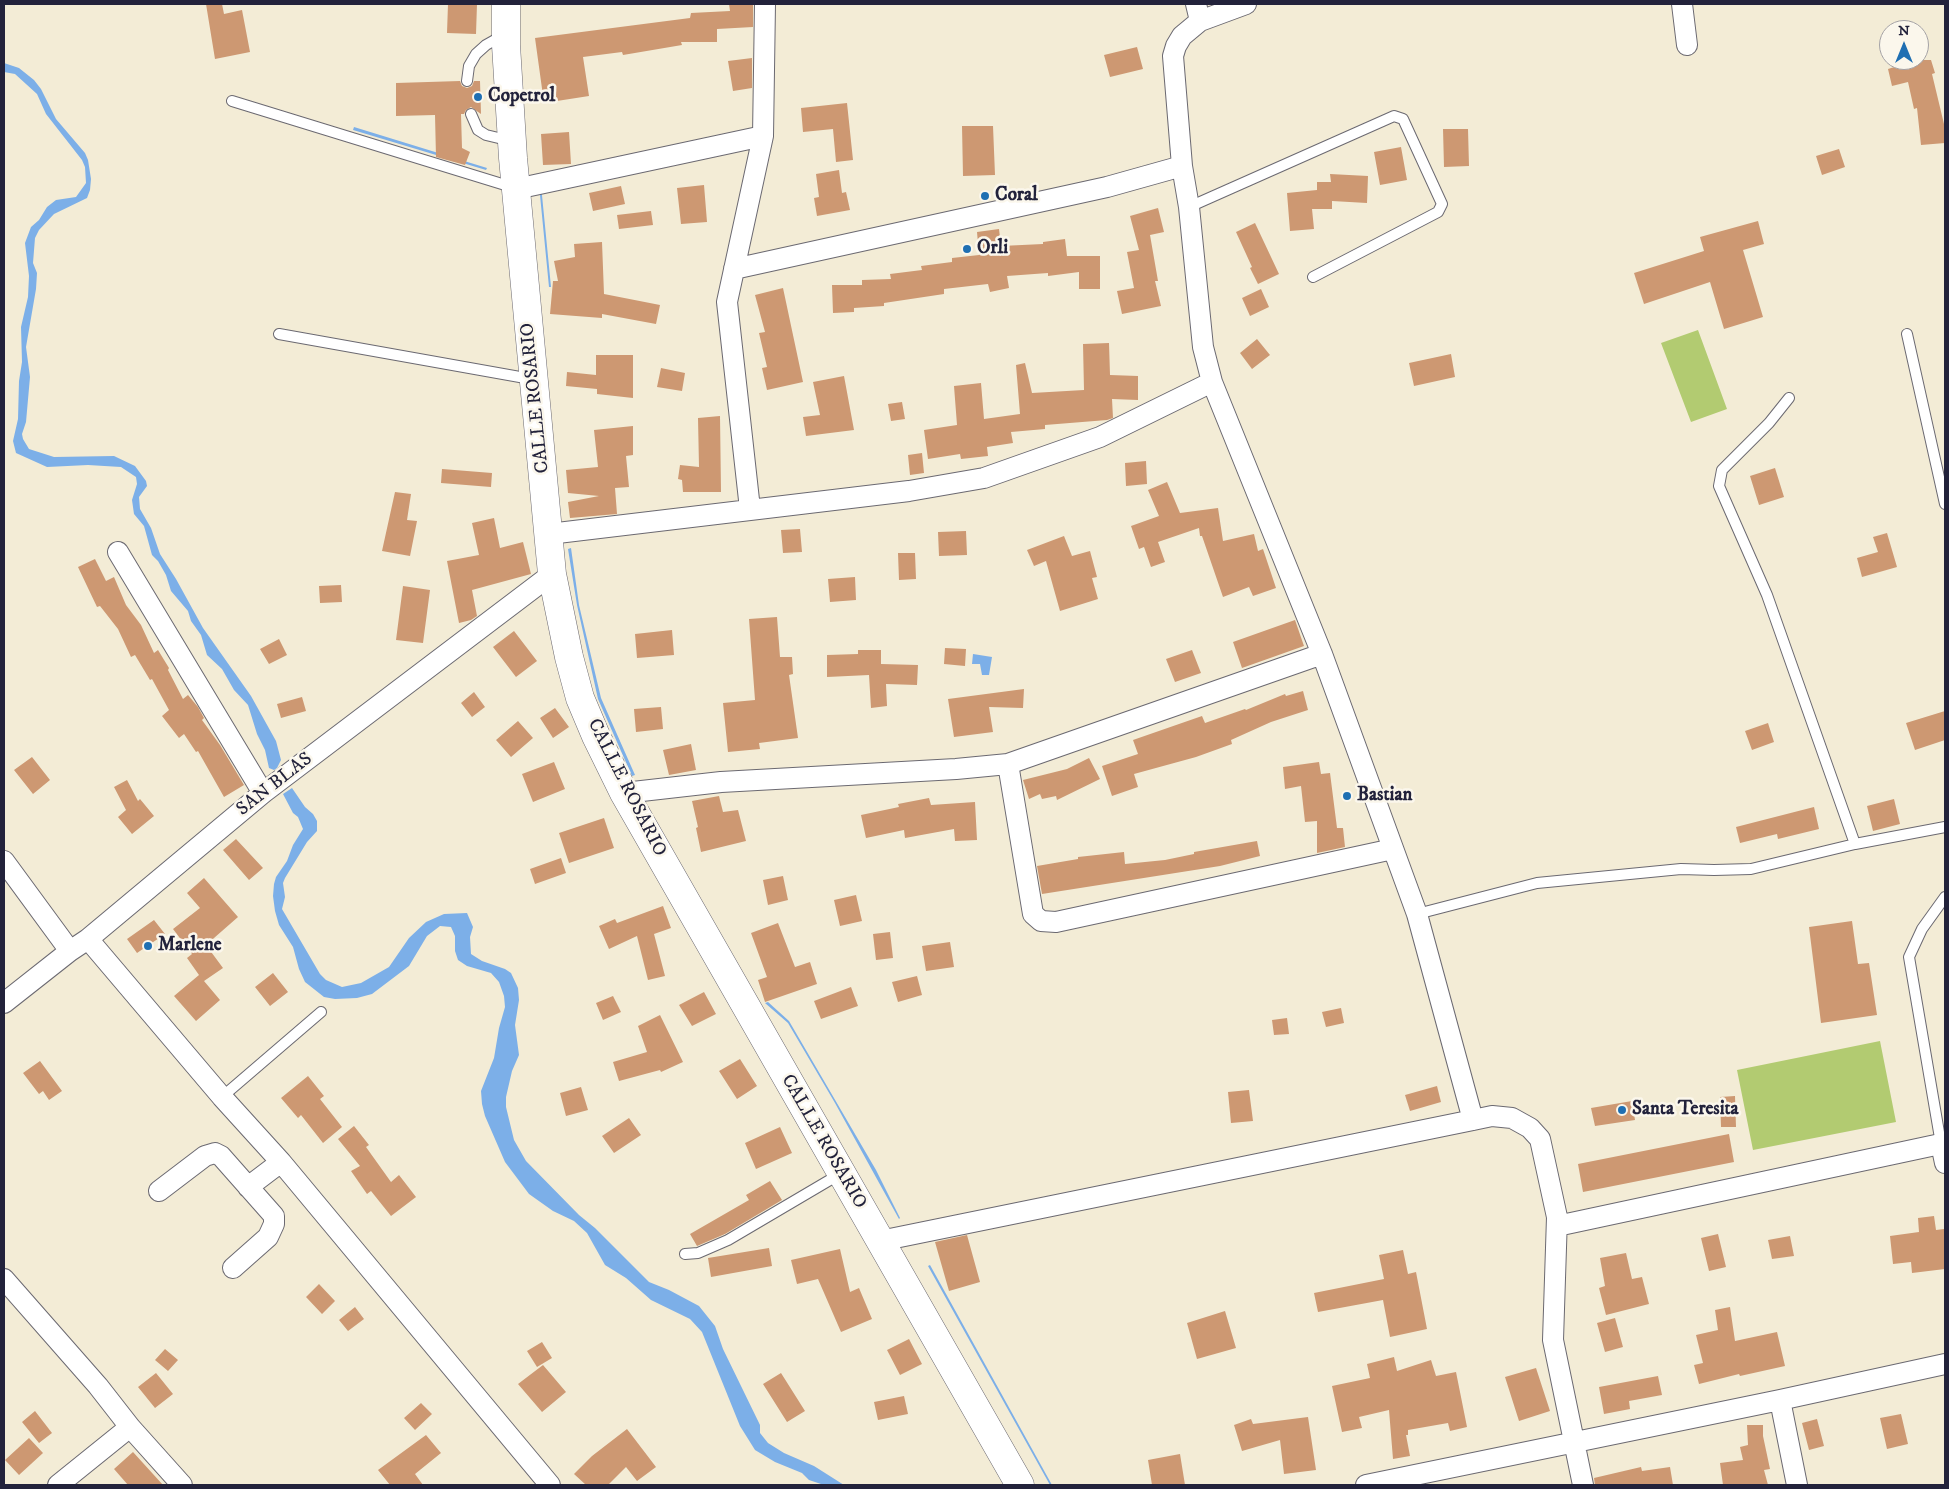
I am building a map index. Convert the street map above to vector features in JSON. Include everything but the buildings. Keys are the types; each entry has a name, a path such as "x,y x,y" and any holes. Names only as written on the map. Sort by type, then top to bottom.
{"main road":[{"name":"CALLE ROSARIO","path":"506,4 512,141 550,534 552,574 580,698 624,793 1020,1485"}],"street":[{"path":"750,509 727,302 734,269 740,252 764,136 764,4"},
{"path":"1246,4 1198,13 1176,46 1173,56 1182,166 1189,207 1203,347 1212,382 1322,654 1417,914 1473,1120"},
{"path":"1682,4 1687,45"},
{"path":"516,189 764,136"},
{"path":"734,269 1107,187 1182,166"},
{"path":"550,534 909,491 984,478 1100,437 1212,382"},
{"path":"118,552 263,793"},
{"name":"SAN BLAS","path":"4,1003 88,939 263,793 552,574"},
{"path":"624,793 721,782 956,770 1008,764 1322,654"},
{"path":"1008,764 1033,914 1041,921 1056,922 1393,848"},
{"path":"4,861 70,951"},
{"path":"88,939 222,1097 281,1162 550,1485"},
{"path":"880,1241 1492,1116 1512,1118 1530,1128 1540,1139 1556,1217 1553,1340 1583,1485"},
{"path":"1556,1226 1944,1150"},
{"path":"159,1191 198,1161 215,1153 221,1156 274,1216 274,1224 268,1237 233,1268"},
{"path":"248,1187 281,1162"},
{"path":"4,1279 182,1485"},
{"path":"1366,1485 1575,1443 1945,1364"},
{"path":"1780,1400 1798,1485"},
{"path":"58,1485 130,1427"}],"lane":[{"path":"467,81 469,66 476,54 486,45 506,34"},
{"path":"232,101 516,189"},
{"path":"471,114 478,130 512,141"},
{"path":"1189,207 1394,116 1403,119 1442,204 1438,212 1313,277"},
{"path":"279,334 534,379"},
{"path":"1907,334 1945,504"},
{"path":"1789,398 1769,423 1722,470 1719,486 1767,595 1855,844"},
{"path":"1417,914 1536,883 1681,869 1751,869 1855,844 1945,827"},
{"path":"1944,1150 1909,957 1922,929 1945,897"},
{"path":"222,1097 321,1012"},
{"path":"685,1254 698,1253 728,1240 841,1173"}],"green space":[{"path":"1698,330 1727,409 1691,422 1661,343"},
{"path":"1880,1041 1896,1122 1753,1150 1737,1070"}],"water":[{"path":"4,63 19,68 34,80 41,89 56,119 85,153 91,179 87,198 54,214 39,230 35,238 33,263 37,273 26,347 30,377 26,422 22,434 23,439 29,449 54,457 114,456 135,466 146,481 147,486 139,497 140,509 151,528 160,554 203,628 251,696 276,741 281,760 274,770 269,768 265,750 257,734 248,705 234,690 222,669 207,655 201,635 191,621 188,611 171,591 166,575 152,555 144,526 134,514 132,500 137,484 136,477 121,467 88,465 47,467 16,453 13,441 18,419 19,381 22,362 21,327 28,297 29,276 25,243 31,227 39,220 47,207 56,200 76,197 86,183 85,167 82,160 46,114 37,94 15,74 4,72"},
{"path":"354,127 487,168 486,170 353,130"},
{"path":"539,185 541,185 551,287 549,287"},
{"path":"571,548 579,605 601,698 635,775 632,776 598,699 577,605 568,549"},
{"path":"973,654 992,657 989,675 982,675 980,664 972,664"},
{"path":"292,788 305,807 313,814 317,821 317,831 307,842 285,878 283,883 285,897 282,909 320,974 326,980 342,987 361,983 389,967 409,938 426,922 444,914 467,913 473,927 470,937 471,954 482,961 511,973 518,988 519,1000 515,1025 519,1055 512,1071 506,1097 506,1107 514,1140 526,1161 649,1282 699,1306 715,1326 723,1349 760,1425 760,1433 768,1443 784,1453 814,1466 844,1485 824,1485 809,1480 802,1473 775,1462 755,1450 740,1426 702,1332 690,1319 651,1300 626,1278 605,1265 587,1233 574,1221 553,1211 529,1194 505,1162 485,1116 481,1091 494,1058 505,1007 504,996 499,982 491,973 467,966 458,960 455,951 455,936 451,927 440,926 427,936 409,966 372,994 357,998 335,999 324,997 305,982 293,947 279,925 273,896 276,877 287,861 293,845 303,829 298,817 293,813 283,794"},
{"path":"768,1002 789,1021 876,1170 899,1219 788,1023 765,1003"},
{"path":"930,1265 1052,1485 1050,1485 928,1266"}],"place":[{"name":"Copetrol","path":"478,97"},
{"name":"Coral","path":"985,196"},
{"name":"Orli","path":"967,249"},
{"name":"Bastian","path":"1347,796"},
{"name":"Marlene","path":"148,946"},
{"name":"Santa Teresita","path":"1622,1110"}]}
